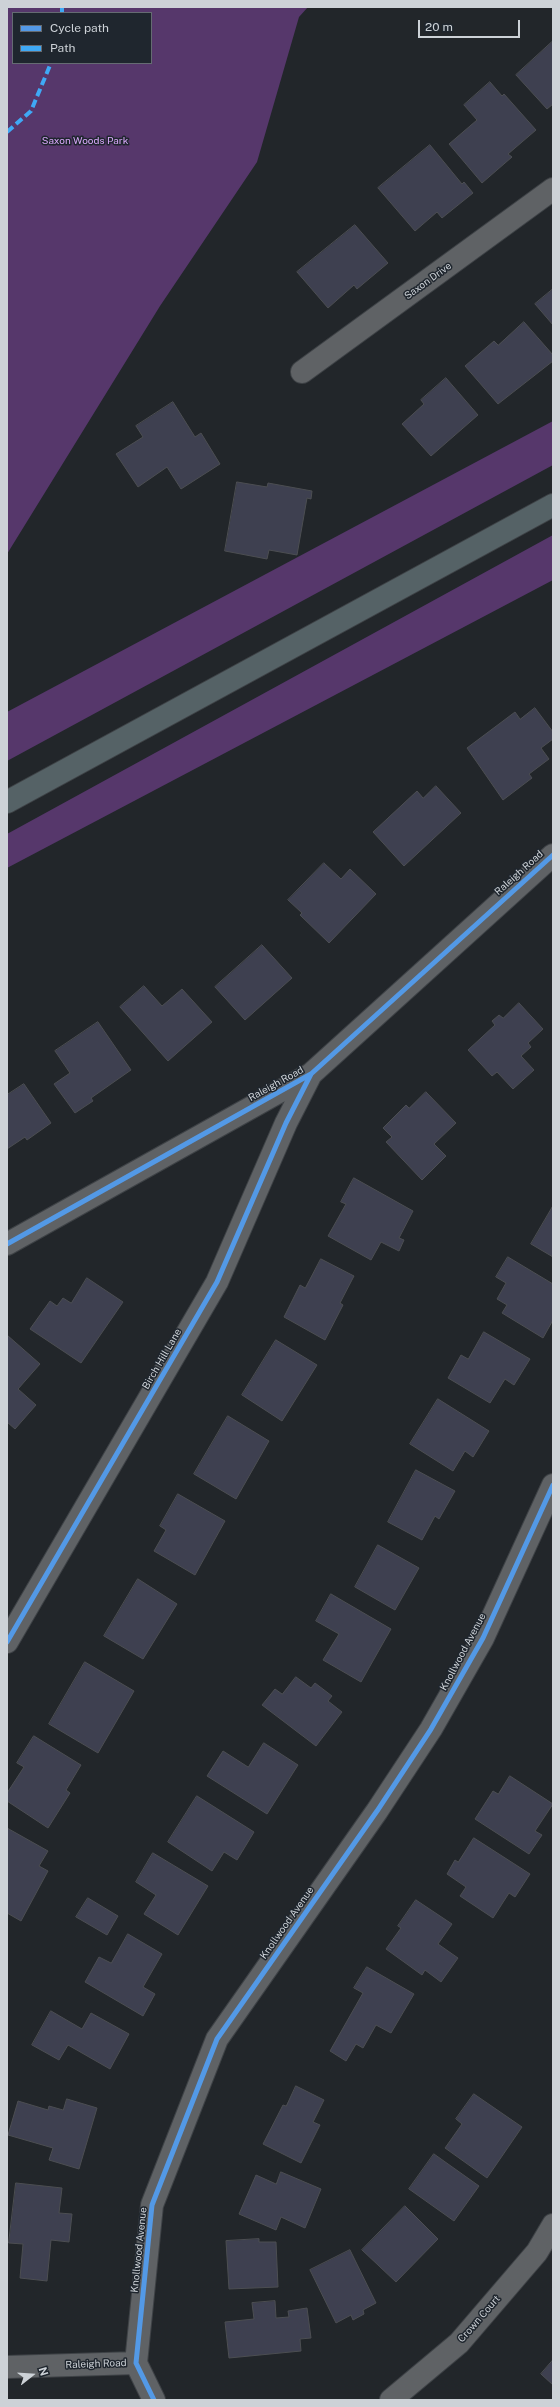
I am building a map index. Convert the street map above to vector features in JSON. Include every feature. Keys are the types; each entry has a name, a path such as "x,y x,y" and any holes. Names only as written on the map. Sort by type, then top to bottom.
{"highway":[{"path":"7,802 553,505"}],"street":[{"name":"Saxon Drive","path":"302,372 553,189"},
{"name":"Raleigh Road","path":"7,1244 311,1074 553,855"},
{"name":"Birch Hill Lane","path":"7,1642 217,1282 286,1123 311,1074"},
{"name":"Knollwood Avenue","path":"136,2363 152,2205 217,2039 372,1818 432,1729 483,1638 553,1485"},
{"name":"Crown Court","path":"391,2400 459,2343 537,2252 553,2226"},
{"name":"Raleigh Road","path":"7,2367 136,2363"},
{"path":"136,2363 154,2400"}],"green space":[{"name":"Saxon Woods Park","path":"7,7 308,7 299,17 257,162 160,306 7,554"},
{"path":"553,421 553,465 7,761 7,712"},
{"path":"553,535 553,580 7,868 7,834"}],"building":[{"path":"553,41 553,104 547,109 516,75"},
{"path":"490,82 502,96 504,94 536,130 508,154 512,157 482,183 449,144 477,120 464,105"},
{"path":"430,145 462,184 464,182 473,193 442,218 437,212 415,231 378,188"},
{"path":"355,225 388,263 357,289 354,285 328,308 297,272"},
{"path":"553,289 553,325 535,304"},
{"path":"524,322 553,355 553,361 498,404 465,366 494,341 498,345"},
{"path":"446,378 478,415 431,456 402,424 424,404 421,400"},
{"path":"173,402 195,437 201,433 220,464 181,489 167,467 138,487 116,454 143,437 136,426"},
{"path":"237,482 267,487 268,483 312,491 311,499 307,498 297,555 269,550 267,559 225,551"},
{"path":"535,708 553,732 553,739 541,748 549,759 529,774 532,778 503,800 467,748 515,712 520,719"},
{"path":"436,786 461,813 404,866 373,832 417,791 423,798"},
{"path":"324,863 341,879 350,869 376,894 329,943 300,915 302,913 288,900"},
{"path":"262,945 292,978 245,1020 215,987"},
{"path":"144,986 162,1006 182,989 212,1022 168,1061 120,1007"},
{"path":"519,1003 543,1029 528,1043 531,1047 521,1056 534,1070 513,1089 497,1072 492,1076 468,1050 495,1025 492,1021 499,1015 503,1018"},
{"path":"98,1022 131,1070 91,1098 93,1101 75,1113 54,1084 70,1073 55,1051"},
{"path":"24,1084 51,1123 27,1140 25,1137 7,1149 7,1095"},
{"path":"426,1092 456,1123 434,1144 446,1156 422,1180 386,1142 392,1137 383,1128 406,1105 409,1108"},
{"path":"354,1178 413,1211 399,1238 404,1240 399,1251 381,1242 371,1260 328,1236 346,1204 341,1202"},
{"path":"553,1206 553,1257 531,1244"},
{"path":"508,1257 553,1284 553,1320 543,1338 502,1313 507,1305 497,1299 506,1283 496,1277"},
{"path":"321,1259 354,1276 340,1303 343,1305 325,1340 284,1317 300,1285 305,1288"},
{"path":"87,1278 123,1302 81,1363 30,1329 50,1301 57,1306 63,1298 71,1303"},
{"path":"484,1332 530,1359 514,1385 505,1379 490,1403 448,1378 461,1355 468,1359"},
{"path":"7,1335 40,1364 18,1389 36,1405 15,1429 7,1422"},
{"path":"276,1340 317,1365 282,1421 242,1395"},
{"path":"438,1399 489,1431 473,1457 465,1451 453,1471 410,1444"},
{"path":"228,1416 269,1441 236,1499 194,1474"},
{"path":"416,1470 455,1491 439,1519 435,1516 422,1540 388,1522"},
{"path":"178,1494 225,1521 195,1575 154,1551 166,1530 160,1526"},
{"path":"378,1545 419,1568 395,1610 355,1587"},
{"path":"138,1579 177,1604 143,1659 104,1636"},
{"path":"331,1594 391,1629 361,1682 323,1660 339,1634 316,1621"},
{"path":"85,1662 134,1691 98,1753 49,1724"},
{"path":"296,1677 311,1688 315,1683 332,1696 328,1701 342,1712 316,1746 262,1705 275,1689 282,1694"},
{"path":"34,1736 81,1765 66,1790 70,1793 48,1828 7,1801 7,1793 24,1767 17,1763"},
{"path":"264,1743 298,1765 267,1814 207,1776 223,1751 248,1767"},
{"path":"510,1776 553,1804 535,1831 542,1835 529,1854 475,1819 493,1791 498,1794"},
{"path":"197,1796 254,1832 237,1860 224,1852 212,1871 168,1842"},
{"path":"7,1828 48,1851 39,1866 48,1871 21,1921 7,1913"},
{"path":"474,1838 530,1874 515,1897 509,1893 493,1918 460,1896 466,1887 447,1874 455,1860 458,1862"},
{"path":"153,1853 208,1886 178,1935 144,1914 156,1895 136,1882"},
{"path":"88,1898 118,1916 107,1935 76,1917"},
{"path":"416,1900 452,1924 438,1944 458,1958 441,1982 425,1970 422,1975 386,1949 401,1928 398,1926"},
{"path":"128,1934 162,1954 143,1987 155,1994 143,2016 85,1982 99,1957 111,1963"},
{"path":"367,1967 414,1994 391,2033 376,2025 363,2048 356,2044 346,2061 330,2051 363,1993 354,1988"},
{"path":"51,2011 82,2029 91,2013 129,2034 110,2069 68,2045 59,2060 32,2045"},
{"path":"296,2086 324,2100 313,2122 320,2125 301,2163 263,2144 283,2105 286,2106"},
{"path":"474,2094 522,2127 487,2178 445,2148 462,2124 456,2119"},
{"path":"67,2099 97,2108 79,2169 49,2160 53,2148 8,2135 18,2101 48,2110 49,2106 63,2110"},
{"path":"434,2154 479,2186 454,2221 409,2189"},
{"path":"281,2172 321,2189 305,2228 281,2217 276,2230 239,2214 256,2175 276,2184"},
{"path":"16,2183 62,2188 59,2213 72,2214 69,2242 51,2240 47,2281 20,2278 23,2244 9,2243"},
{"path":"405,2206 438,2239 396,2282 362,2250"},
{"path":"259,2239 259,2242 276,2242 278,2287 229,2289 226,2241"},
{"path":"350,2250 376,2303 363,2310 364,2314 353,2320 351,2315 336,2323 310,2270"},
{"path":"275,2301 276,2318 289,2317 288,2311 307,2308 311,2338 300,2339 301,2351 229,2358 225,2322 254,2319 252,2303"},
{"path":"553,2360 553,2385 541,2374"}],"marked path":[{"path":"62,7 62,12"},
{"path":"7,132 31,111 51,64"}],"cycle path":[{"path":"7,1244 311,1074 553,855"},
{"path":"7,1642 217,1282 286,1123 311,1074"},
{"path":"154,2400 136,2363 152,2205 217,2039 377,1811 431,1729 483,1638 553,1485"}]}
